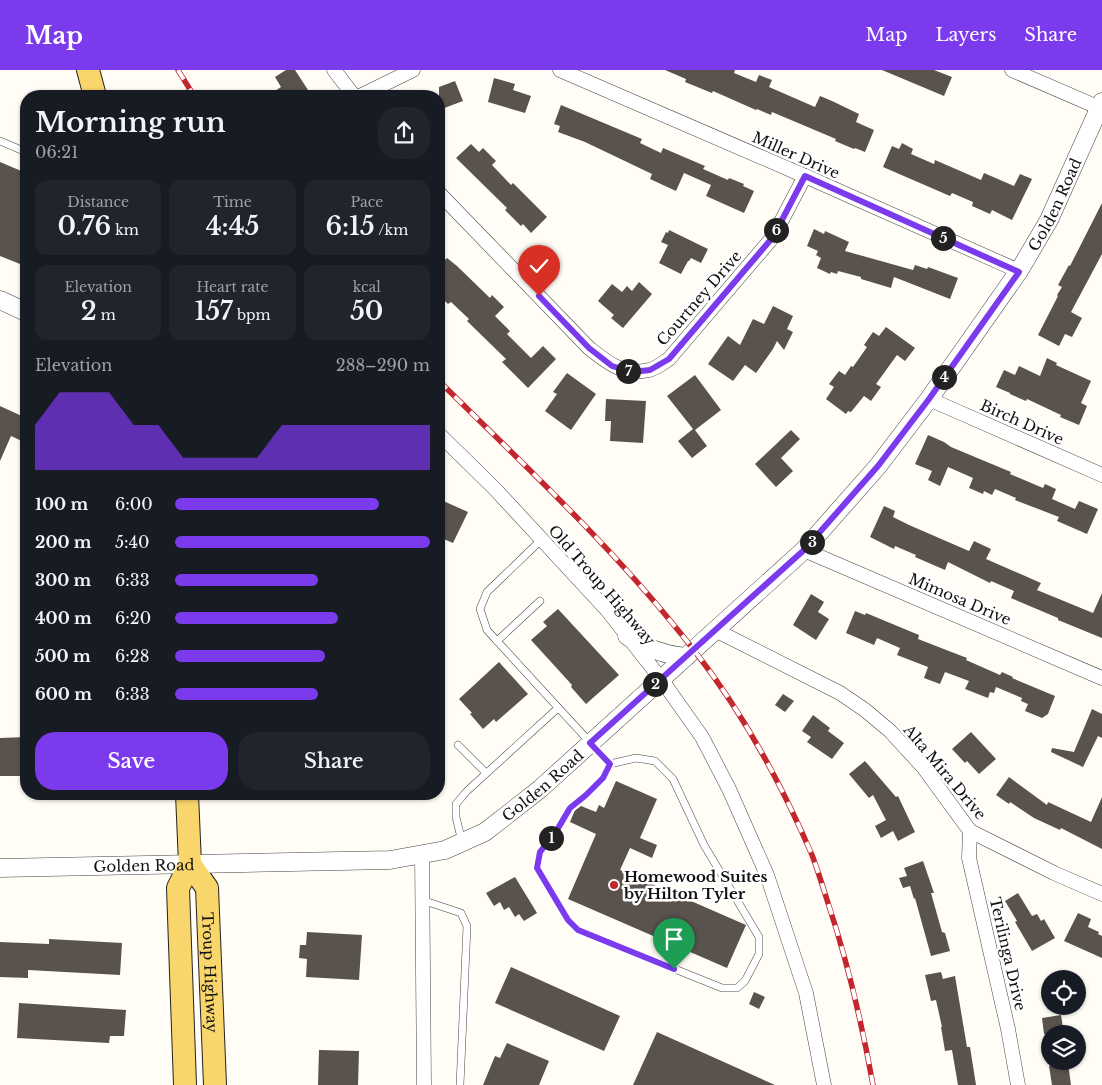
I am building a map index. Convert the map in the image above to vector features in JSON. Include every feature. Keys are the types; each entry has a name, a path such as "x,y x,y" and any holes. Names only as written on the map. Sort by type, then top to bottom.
{"main road":[{"path":"88,70 93,90"},
{"name":"Troup Highway","path":"185,1085 178,888 190,864 187,800"},
{"name":"Troup Highway","path":"190,864 207,888 215,1085"}],"street":[{"path":"334,70 349,90"},
{"path":"372,90 413,70"},
{"name":"Miller Drive","path":"560,70 805,176 1019,272"},
{"path":"1012,70 1101,105"},
{"name":"Golden Road","path":"0,868 390,860 445,850 485,832 540,789 685,657 717,631 804,550 878,466 929,399 1019,272 1049,220 1101,105"},
{"name":"Courtney Drive","path":"445,198 589,348 612,366 632,372 650,370 669,359 773,237 805,176"},
{"path":"0,300 20,309"},
{"name":"Birch Drive","path":"929,399 1102,475"},
{"name":"Old Troup Highway","path":"445,440 495,489 607,610 661,679 702,737 729,790 767,875 806,993 824,1085"},
{"name":"Mimosa Drive","path":"804,550 1102,678"},
{"name":"Alta Mira Drive","path":"717,631 840,693 865,710 890,731 924,768 970,831 1054,873 1102,894"},
{"path":"627,636 652,650 685,657"},
{"name":"Terilinga Drive","path":"970,831 969,858 1008,1029 1018,1085"},
{"path":"422,854 424,1085"}],"lane":[{"path":"0,141 20,149"},
{"path":"542,540 487,592 480,609 487,630 496,641 610,764"},
{"path":"496,641 540,601"},
{"path":"462,842 456,817 456,804 486,773 558,708"},
{"path":"458,745 486,773"},
{"path":"636,758 655,762 673,779 704,845 759,937 759,954 745,981 737,988 722,988 578,930 568,920 537,868 540,852 557,830 570,808 603,778 610,764 636,758"},
{"path":"422,900 461,913 467,926 460,1085"}],"building":[{"path":"286,70 295,70 308,90 276,90 281,87 275,77"},
{"path":"665,70 735,70 734,73 756,82 759,75 772,80 769,87 815,107 820,96 832,101 859,114 856,122 874,130 865,152 854,149 835,141 836,139 772,112 771,115 756,110 713,91 712,93 685,82 686,79"},
{"path":"882,70 934,70 952,77 944,96"},
{"path":"494,78 515,84 513,90 531,96 525,113 488,102"},
{"path":"455,81 463,101 445,108 445,90 439,90 439,87"},
{"path":"561,105 642,139 640,143 661,153 663,148 705,166 703,169 728,180 729,178 744,184 743,186 754,191 744,213 706,196 711,185 684,173 676,191 650,179 652,174 585,142 558,132 560,126 554,124"},
{"path":"902,143 913,149 911,154 934,164 935,160 981,180 984,173 1014,186 1020,174 1032,179 1012,220 992,210 990,214 972,206 973,202 952,193 950,196 883,167 892,146 899,149"},
{"path":"471,144 479,152 483,148 496,161 492,165 547,217 531,233 505,210 507,208 456,158"},
{"path":"0,162 20,170 20,264 0,256"},
{"path":"1102,203 1102,254 1071,312 1082,318 1072,337 1065,334 1059,346 1038,335 1062,287 1058,285 1070,266"},
{"path":"814,229 824,234 825,231 849,242 845,251 913,270 915,265 927,269 928,267 958,278 950,299 894,277 891,288 861,279 861,277 838,271 837,274 831,272 830,274 817,268 821,258 816,255 818,251 807,246"},
{"path":"669,230 708,249 701,263 691,258 681,274 659,263 668,245 661,242"},
{"path":"447,258 490,298 492,295 504,307 495,316 510,331 507,334 531,358 543,346 556,359 528,388 502,362 506,359 467,321 469,319 451,302 448,304 445,301 445,260"},
{"path":"639,282 652,294 623,328 611,318 614,315 598,301 612,284 622,292 627,286 632,291"},
{"path":"773,306 793,316 787,329 793,332 784,350 777,341 756,373 745,365 733,381 708,364 728,336 740,345 753,319 764,324"},
{"path":"886,327 915,348 905,361 897,355 876,384 881,387 871,401 864,396 851,412 848,411 846,414 826,399 834,387 829,384 839,371 845,375 851,366 853,367 867,347 864,345 873,332 879,336"},
{"path":"1047,358 1057,363 1056,365 1091,381 1081,403 1087,406 1079,425 1027,399 1026,401 996,387 1004,370 1015,375 1019,366 1040,376"},
{"path":"567,373 596,394 571,430 545,411 557,394 553,392"},
{"path":"695,375 721,410 695,430 707,446 692,458 678,441 693,429 667,396"},
{"path":"606,399 646,401 643,443 610,441 611,421 605,421"},
{"path":"0,406 20,415 20,440 11,436 0,461"},
{"path":"791,430 800,439 781,458 793,471 776,487 755,464"},
{"path":"928,435 1043,488 1045,484 1056,489 1052,499 1075,509 1079,501 1098,509 1087,534 1057,521 1059,517 1015,500 1016,498 995,489 992,495 984,491 983,494 969,488 973,478 948,467 940,486 928,480 932,471 915,464"},
{"path":"445,502 468,512 453,543 445,540"},
{"path":"884,506 895,511 893,517 969,551 974,541 991,549 986,559 1041,583 1037,590 1093,613 1102,593 1102,638 1011,598 1014,591 991,581 990,583 948,562 945,570 915,557 916,555 895,546 894,549 870,537"},
{"path":"811,594 824,602 818,612 829,619 816,640 793,625"},
{"path":"558,609 619,675 586,704 571,687 572,685 531,640 547,626 543,622"},
{"path":"855,611 865,615 866,613 919,635 918,639 967,658 966,660 1000,675 1002,672 1055,696 1048,714 1042,718 1025,711 1028,704 1021,701 1022,698 996,687 994,693 990,692 988,698 965,689 969,681 945,672 940,684 924,678 928,667 897,655 900,648 877,638 874,645 846,633"},
{"path":"499,662 528,694 496,722 494,719 483,729 459,699"},
{"path":"783,694 794,701 785,712 775,705"},
{"path":"1092,709 1102,714 1102,738 1098,736 1083,767 1051,752 1052,748 1074,752"},
{"path":"813,715 830,728 828,731 844,743 832,759 807,742 811,737 802,731"},
{"path":"971,732 996,759 979,774 952,749"},
{"path":"20,737 20,776 0,776 0,738"},
{"path":"865,761 896,797 898,796 915,832 898,841 893,831 881,838 875,826 886,820 873,795 869,798 849,774"},
{"path":"1009,777 1047,805 1048,802 1091,822 1102,797 1102,849 1061,828 1060,830 1034,818 996,795"},
{"name":"Homewood Suites by Hilton Tyler","path":"616,781 657,799 640,838 657,845 652,858 630,848 620,870 746,925 727,968 568,899 596,834 570,822 575,810 581,806 596,812 599,805 604,808"},
{"path":"923,861 934,893 931,893 942,932 945,933 950,951 931,956 915,898 910,886 903,888 899,878 907,876 904,868"},
{"path":"515,877 537,913 524,921 519,914 515,917 509,907 504,910 500,902 494,906 486,893"},
{"path":"1018,893 1032,916 1037,914 1041,921 1044,919 1055,938 1032,951 1005,901"},
{"path":"1078,913 1091,919 1088,927 1099,932 1098,934 1102,936 1102,958 1064,941"},
{"path":"307,932 362,935 359,980 306,977 307,959 299,958 300,945 306,945"},
{"path":"49,939 122,943 120,975 28,970 28,978 0,977 0,942 49,944"},
{"path":"511,967 620,1016 604,1051 495,1003"},
{"path":"941,972 943,979 955,976 967,1047 970,1047 976,1085 958,1085 952,1050 945,1051 936,1000 931,1001 925,975"},
{"path":"754,992 765,997 759,1009 749,1004"},
{"path":"19,1003 126,1010 124,1036 110,1036 109,1043 17,1038"},
{"path":"1061,1015 1063,1025 1043,1025 1042,1018"},
{"path":"657,1032 775,1085 633,1085"},
{"path":"507,1043 549,1061 539,1085 483,1085 495,1056 500,1058"},
{"path":"319,1050 359,1051 358,1085 318,1085"},
{"path":"1050,1070 1069,1070 1071,1085 1052,1085"}],"railway":[{"path":"178,70 190,90"},
{"path":"445,387 538,478 634,578 693,649 744,722 774,775 814,861 848,971 873,1085"}],"place":[{"name":"Homewood Suites by Hilton Tyler","path":"614,885"}],"route":[{"path":"539,296 589,348 612,366 632,372 650,370 669,359 773,237 805,176 1019,272 929,399 878,466 804,550 717,631 590,743 610,764 603,778 570,808 557,830 540,852 537,868 568,920 578,930 674,969"}]}
